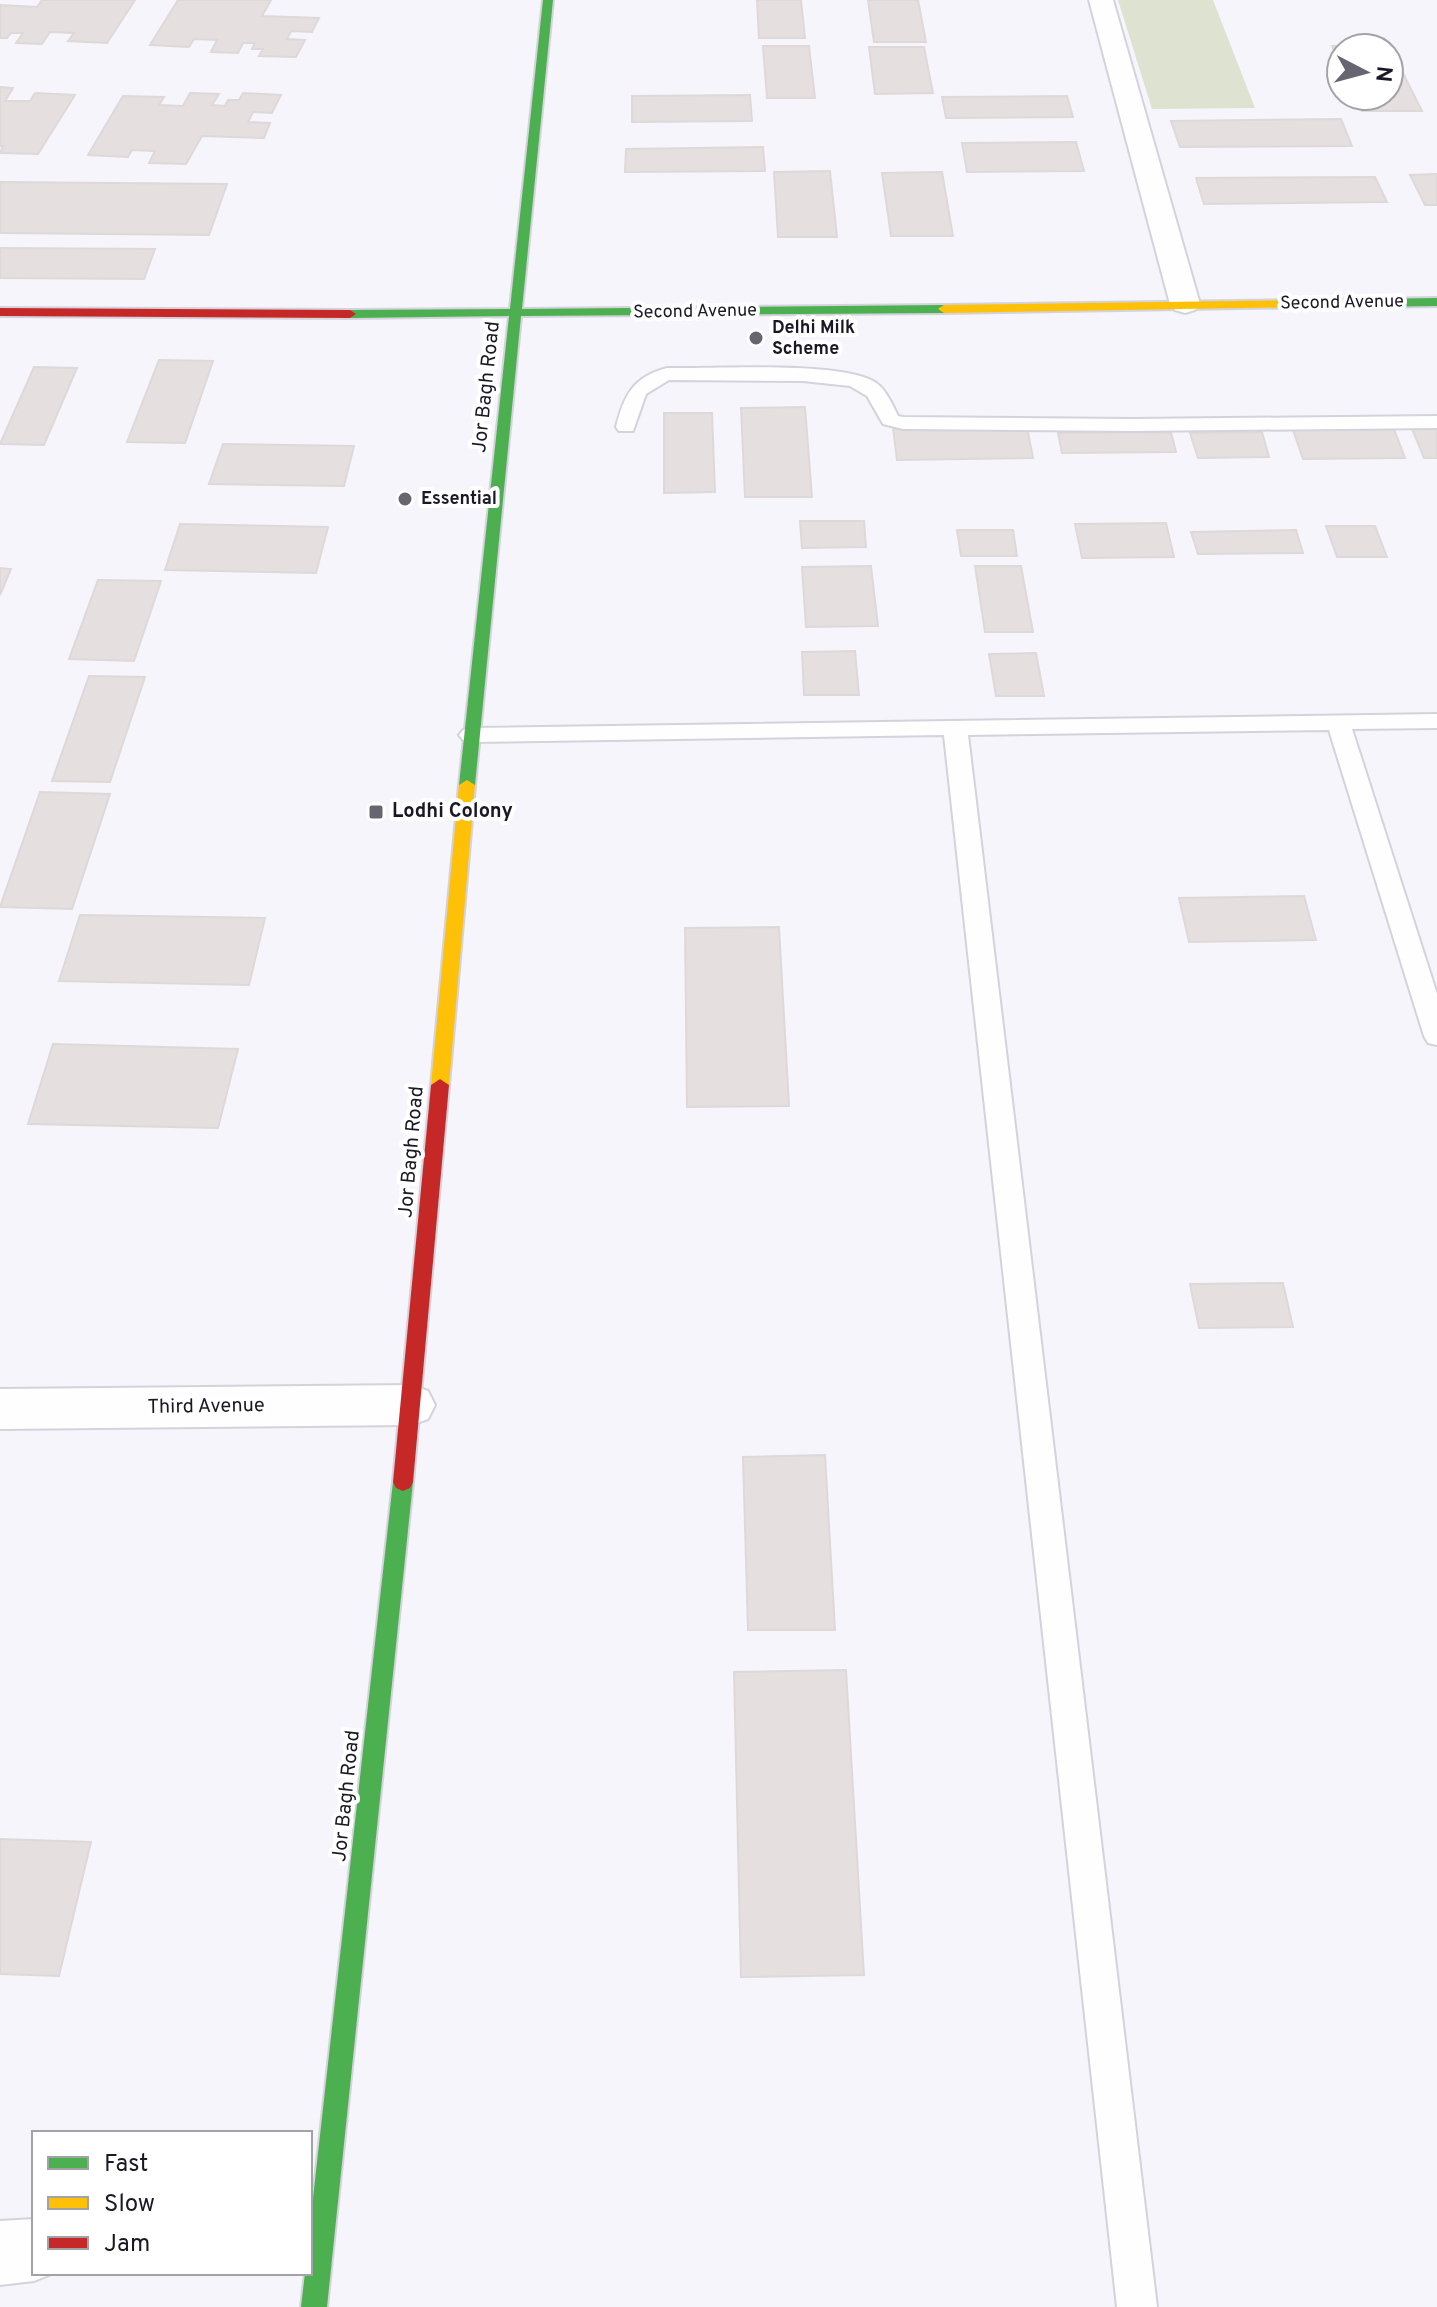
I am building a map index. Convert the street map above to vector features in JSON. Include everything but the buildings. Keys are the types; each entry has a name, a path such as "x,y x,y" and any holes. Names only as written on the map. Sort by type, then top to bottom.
{"street":[{"name":"Jor Bagh Road","path":"314,2307 316,2226 411,1405 471,735 548,0"},
{"path":"1101,0 1185,304"},
{"name":"Second Avenue","path":"0,312 517,315 1437,302"},
{"name":"Third Avenue","path":"0,1409 411,1405"},
{"path":"0,2253 32,2250"}],"lane":[{"path":"626,427 634,395 648,380 667,374 833,377 864,383 878,396 890,420 903,423 1132,425 1437,422"},
{"path":"471,735 1437,721"},
{"path":"1338,722 1437,1036"},
{"path":"955,728 1137,2307"}],"green space":[{"path":"1118,0 1213,0 1255,108 1152,109"}],"traffic: fast":[{"path":"467,785 548,0"},
{"path":"1305,304 1437,302"},
{"path":"350,314 944,309"},
{"path":"314,2307 403,1482"}],"traffic: slow":[{"path":"944,309 1305,304"},
{"path":"440,1085 467,785"}],"traffic: jam":[{"path":"0,312 350,314"},
{"path":"403,1482 440,1085"}],"place":[{"name":"Delhi Milk Scheme","path":"756,338"},
{"name":"Essential","path":"405,499"},
{"name":"Lodhi Colony","path":"376,812"}]}
